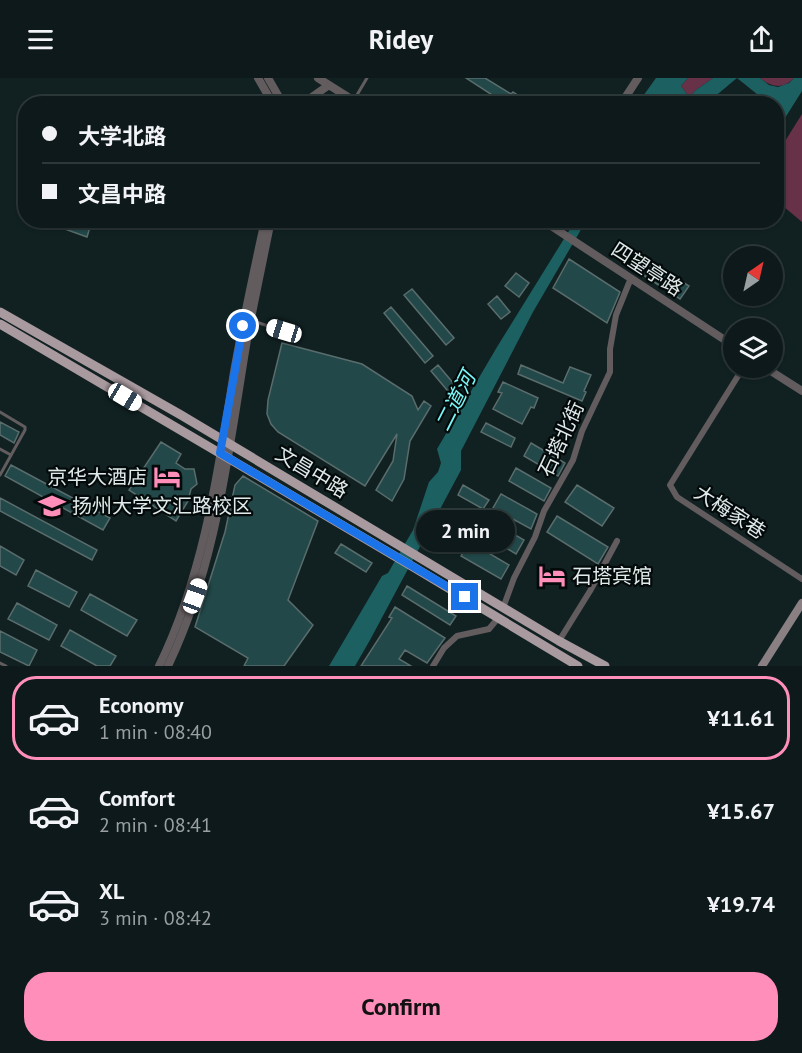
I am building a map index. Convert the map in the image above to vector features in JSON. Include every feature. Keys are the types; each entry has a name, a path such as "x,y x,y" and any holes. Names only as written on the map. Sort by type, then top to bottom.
{"main road":[{"name":"文昌中路","path":"0,312 227,442 399,545 578,666"},
{"name":"文昌中路","path":"0,324 415,567 605,666"},
{"path":"762,666 802,603"}],"street":[{"path":"258,78 268,96"},
{"path":"268,78 278,96"},
{"path":"318,78 346,96"},
{"path":"626,96 638,78"},
{"path":"313,96 329,85"},
{"path":"168,666 202,578 218,514 236,364 263,228"},
{"path":"227,442 269,228"},
{"name":"四望亭路","path":"554,228 723,339"},
{"name":"石塔北街","path":"501,612 535,537 544,511 573,460 582,431 610,372 610,349 616,315 631,278"},
{"name":"大梅家巷","path":"736,378 670,485 677,497 802,579"},
{"path":"782,378 802,391"},
{"path":"159,666 194,579 225,456"},
{"path":"559,641 617,541"},
{"path":"433,666 444,648 457,636 489,629 501,612"}],"lane":[{"path":"359,96 367,78"},
{"path":"251,320 284,331"},
{"path":"0,412 24,427 25,430 0,476"},
{"path":"0,449 11,455"},
{"path":"0,663 6,666"}],"shaded area":[{"path":"688,78 713,78 690,96 681,86"},
{"path":"760,78 794,78 786,84 777,86"},
{"path":"802,114 802,222 784,207 784,143"}],"water":[{"path":"656,78 688,78 681,86 688,96 643,96"},
{"path":"713,78 737,78 715,96 690,96"},
{"path":"737,78 760,78 769,85 778,87 789,83 794,78 802,78 802,91 785,118 784,96 759,96"},
{"path":"571,228 582,228 533,312 461,451 461,470 355,666 329,666 382,576 388,573 413,530 429,482 438,472 441,463 437,449"}],"building":[{"path":"466,78 485,78 511,94 513,92 519,96 494,96"},
{"path":"62,228 90,228 87,237"},
{"path":"645,258 689,286 680,299 637,271"},
{"path":"569,259 620,292 607,323 553,288"},
{"path":"516,273 529,283 519,297 505,286"},
{"path":"412,289 454,338 446,345 404,295"},
{"path":"497,296 510,312 501,319 488,304"},
{"path":"391,307 433,356 425,363 384,313"},
{"path":"282,343 362,364 412,396 418,410 424,401 431,406 410,441 404,479 392,501 376,490 393,461 397,434 365,486 278,432 271,424 267,414 268,400"},
{"path":"438,365 459,390 452,396 431,371"},
{"path":"521,365 563,383 570,367 591,375 582,401 518,374"},
{"path":"503,382 538,398 534,408 531,407 522,424 493,409 502,393 498,392"},
{"path":"0,422 19,432 14,443 0,435"},
{"path":"486,423 515,438 511,447 481,432"},
{"name":"京华大酒店","path":"161,442 181,454 176,463 185,469 194,469 197,484 191,489 188,501 176,521 129,490"},
{"path":"531,443 565,463 558,476 524,456"},
{"path":"11,465 110,518 103,530 5,476"},
{"path":"516,468 551,488 544,501 509,481"},
{"path":"243,476 318,521 288,600 313,625 284,666 244,666 248,658 195,627 225,532 235,485"},
{"path":"463,485 489,500 483,509 458,495"},
{"path":"577,485 614,508 602,526 565,502"},
{"path":"501,494 537,514 531,529 493,508"},
{"path":"0,498 97,550 92,560 0,511"},
{"path":"557,516 608,547 598,564 547,532"},
{"path":"487,519 524,540 516,554 479,532"},
{"path":"470,542 509,565 501,579 461,556"},
{"path":"341,544 372,563 366,572 335,553"},
{"path":"0,546 24,560 16,575 0,566"},
{"path":"36,570 77,592 69,607 28,586"},
{"path":"407,586 456,616 450,625 402,595"},
{"path":"90,594 137,620 127,636 81,610"},
{"path":"17,603 57,625 49,640 8,619"},
{"path":"395,607 445,638 427,663 405,650 399,659 411,666 361,666 392,618 389,617"},
{"path":"70,630 116,656 110,666 97,666 61,646"},
{"path":"0,631 37,650 29,666 0,652"}],"place":[{"name":"京华大酒店","path":"167,477"},
{"name":"扬州大学文汇路校区","path":"52,506"},
{"name":"石塔宾馆","path":"552,576"}],"route":[{"path":"243,326 220,453 465,597"}],"water label":[{"name":"二道河","path":"455,401"}]}
